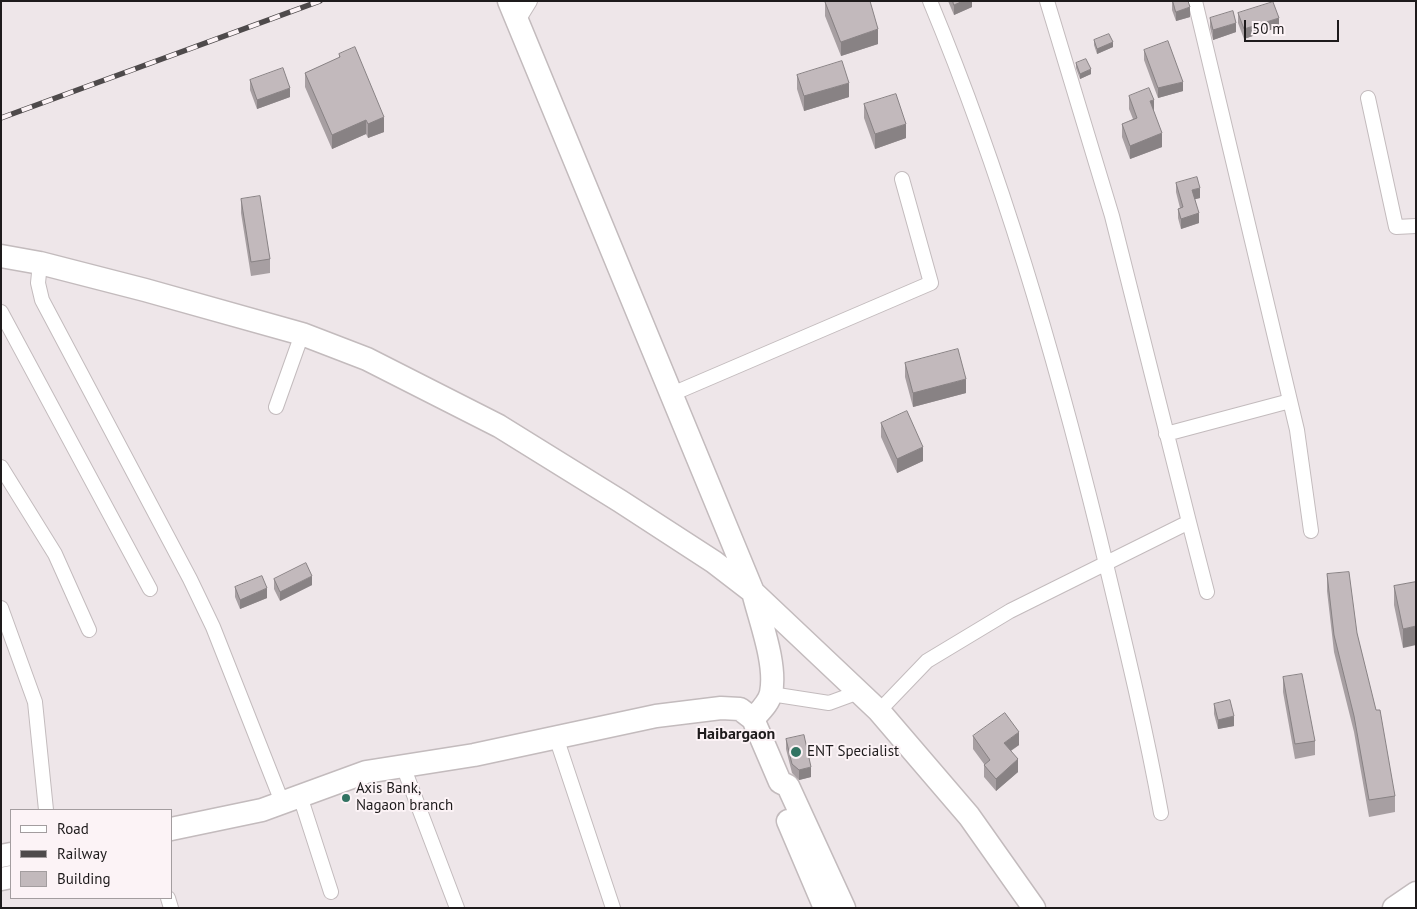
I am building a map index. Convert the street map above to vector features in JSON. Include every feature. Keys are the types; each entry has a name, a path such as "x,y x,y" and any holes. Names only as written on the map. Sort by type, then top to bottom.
{"main road":[{"path":"509,1 753,592 771,668 771,694 753,719"},
{"path":"1,256 40,263 145,290 302,334 367,358 499,426 659,526 753,592 879,711 969,816 1034,908"},
{"path":"172,829 262,810 366,772 474,755 656,716 721,708 740,709 753,719 780,782 788,786 844,908"},
{"path":"780,782 774,790 825,908"},
{"path":"1394,908 1416,893"}],"street":[{"path":"517,22 530,1"},
{"path":"930,1 985,141 1012,225 1076,442 1147,739 1161,813"},
{"path":"1046,1 1112,216 1207,592"},
{"path":"1195,1 1297,430 1311,531"},
{"path":"1368,98 1396,227 1416,226"},
{"path":"672,394 931,283 902,179"},
{"path":"40,263 38,283 42,300 205,611 291,799 331,892"},
{"path":"1,312 150,590"},
{"path":"276,407 302,334"},
{"path":"1166,434 1290,401"},
{"path":"1,467 54,554 89,630"},
{"path":"879,711 927,661 1010,611 1189,522"},
{"path":"1,608 35,702 46,809"},
{"path":"771,694 829,703 859,692"},
{"path":"556,737 613,908"},
{"path":"403,766 457,908"}],"building":[{"path":"825,1 870,1 878,29 841,42"},
{"path":"953,1 963,1 954,5"},
{"path":"1173,1 1188,1 1190,7 1176,12"},
{"path":"1273,2 1279,18 1244,29 1238,13"},
{"path":"1233,11 1236,23 1213,30 1210,18"},
{"path":"1109,34 1113,42 1097,49 1094,40"},
{"path":"1168,41 1183,82 1158,88 1144,50"},
{"path":"355,47 384,117 368,124 366,120 332,135 305,73 340,57 339,54"},
{"path":"1086,59 1091,69 1080,74 1076,63"},
{"path":"842,61 849,83 804,96 797,75"},
{"path":"283,68 290,88 257,100 250,80"},
{"path":"1149,88 1154,100 1150,101 1162,133 1130,146 1122,124 1137,118 1129,96"},
{"path":"896,94 906,124 875,134 864,104"},
{"path":"1197,177 1200,188 1192,190 1199,213 1181,219 1178,209 1183,207 1176,183"},
{"path":"260,196 270,259 251,262 241,199"},
{"path":"958,349 966,379 913,393 905,363"},
{"path":"907,411 923,447 897,459 881,423"},
{"path":"306,563 312,576 280,592 274,579"},
{"path":"1349,572 1357,633 1376,710 1380,710 1395,796 1369,800 1354,716 1334,635 1327,574"},
{"path":"262,576 267,588 240,600 235,587"},
{"path":"1416,582 1416,626 1403,629 1394,586"},
{"path":"1302,674 1315,741 1295,744 1283,677"},
{"path":"1230,700 1234,716 1218,720 1214,704"},
{"path":"1005,713 1019,732 1004,743 1018,759 996,779 984,765 990,760 973,736"},
{"path":"804,735 811,767 799,770 792,764 786,739"}],"railway":[{"path":"1,118 320,1"}],"place":[{"name":"ENT Specialist","path":"796,752"},
{"name":"Axis Bank, Nagaon branch","path":"346,798"}],"district":[{"name":"Haibargaon","path":"736,734"}]}
